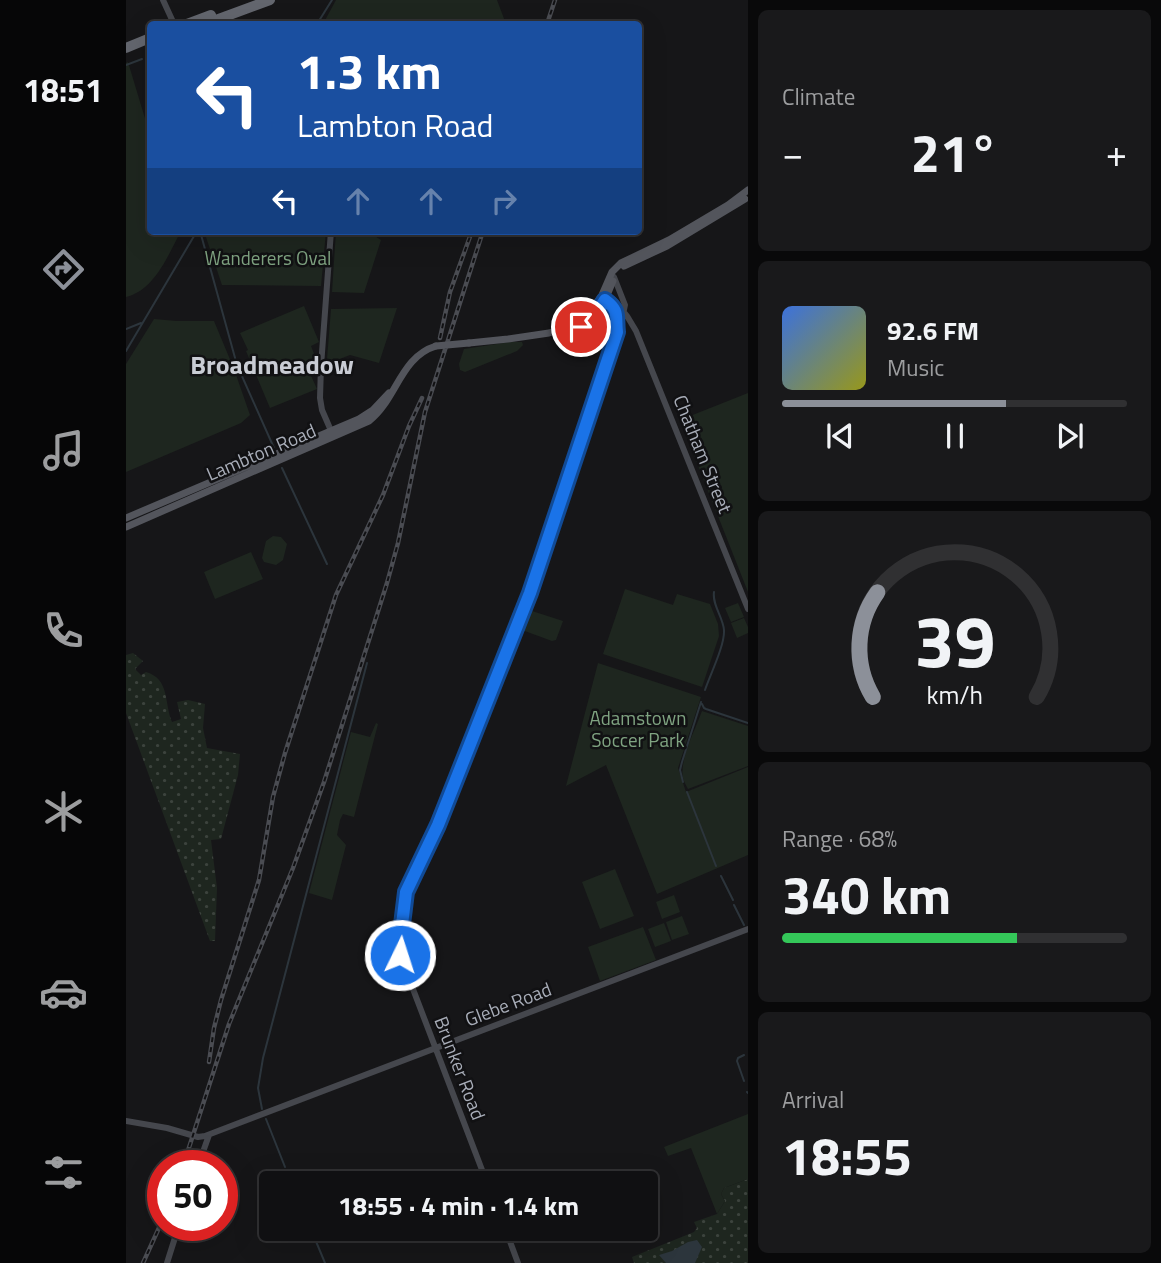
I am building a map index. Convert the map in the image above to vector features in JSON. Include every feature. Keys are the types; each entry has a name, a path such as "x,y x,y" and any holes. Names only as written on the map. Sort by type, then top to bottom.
{"highway":[{"path":"195,21 251,0"},
{"path":"213,21 270,0"},
{"path":"126,48 147,39"},
{"path":"126,54 147,46"}],"main road":[{"path":"163,0 173,21"},
{"path":"605,296 612,272 621,263 668,240 728,205 748,190"},
{"path":"605,296 624,266 677,241 748,197"},
{"path":"331,235 320,398 332,434"},
{"name":"Chatham Street","path":"614,278 625,305 624,313"},
{"path":"605,296 616,312 617,332"},
{"name":"Chatham Street","path":"605,296 618,304 636,331 748,609"},
{"name":"Lambton Road","path":"126,517 373,419 388,402 415,357 429,348 555,332 573,325 605,296"},
{"name":"Brunker Road","path":"482,1171 400,955 406,892 438,825 530,593 624,313"},
{"name":"Lambton Road","path":"126,527 332,434"},
{"name":"Glebe Road","path":"126,1121 201,1137 209,1135 748,929"},
{"path":"204,1150 209,1135"},
{"path":"167,1263 174,1241"},
{"path":"510,1241 518,1263"}],"green space":[{"path":"336,0 497,0 505,21 325,21"},
{"path":"128,62 147,125 147,235 179,235 153,279 136,293 126,297"},
{"name":"Wanderers Oval","path":"205,235 326,235 321,286 222,285"},
{"path":"336,235 373,235 381,240 364,293 332,292"},
{"path":"304,306 319,342 311,346 318,364 308,369 317,389 270,408 240,333"},
{"path":"397,308 379,363 350,355 337,360 327,359 331,309"},
{"path":"154,319 214,321 250,415 241,423 126,472 126,364"},
{"path":"522,342 523,345 517,351 465,372 460,370 459,364 464,349"},
{"path":"748,393 748,592 680,420"},
{"path":"273,536 281,537 287,544 283,560 276,565 264,562 262,558 266,541"},
{"path":"251,552 263,579 215,599 204,572"},
{"path":"625,589 673,605 677,594 710,604 718,624 719,636 702,687 603,654"},
{"path":"738,603 744,617 731,622 725,608"},
{"path":"529,610 563,621 556,640 522,630"},
{"path":"744,618 748,633 737,638 731,623"},
{"path":"133,653 143,661 135,669 141,675 146,672 154,675 163,686 172,722 181,719 177,702 188,700 205,704 203,728 207,748 240,754 238,775 221,839 211,840 217,888 215,941 210,941 126,713 126,655"},
{"name":"Adamstown Soccer Park","path":"598,663 701,697 678,768 686,792 748,767 748,855 657,894 606,765 566,786"},
{"path":"702,711 748,726 748,766 688,789 683,778 683,762"},
{"path":"376,723 378,724 354,817 343,814 340,820 337,835 346,845 332,900 309,893 351,732 370,737"},
{"path":"615,869 634,916 600,929 582,882"},
{"path":"674,895 680,912 662,919 656,902"},
{"path":"682,916 689,934 672,940 666,922"},
{"path":"664,923 671,941 655,947 648,929"},
{"path":"643,927 656,960 600,981 588,947"},
{"path":"748,1114 748,1179 724,1188 721,1194 725,1201 717,1214 691,1148 668,1156 664,1147"},
{"path":"748,1179 748,1263 634,1263 632,1257 694,1232 697,1228 694,1222 717,1214 725,1201 721,1194 724,1188"}],"shaded area":[{"path":"697,1240 702,1247 695,1263 666,1263 659,1255 688,1242"}],"waterway":[{"path":"319,21 332,0"},
{"path":"126,65 142,59"},
{"path":"126,351 195,235"},
{"path":"201,235 237,365 274,448"},
{"path":"126,329 141,323"},
{"path":"282,468 327,564"},
{"path":"705,690 724,636 714,592"},
{"path":"262,1109 258,1088 263,1058 367,663"},
{"path":"683,782 680,770 701,702"},
{"path":"702,704 706,709 748,723"},
{"path":"687,792 716,866"},
{"path":"721,876 733,900"},
{"path":"734,905 744,925"},
{"path":"744,1055 737,1061 744,1081"},
{"path":"266,1119 285,1167"},
{"path":"316,1241 325,1263"}],"railway":[{"path":"548,21 555,0"},
{"path":"440,338 450,292 471,235"},
{"path":"188,1150 229,1024 293,868 324,782 398,543 425,412 482,235"},
{"path":"209,1062 221,1000 259,880 273,797 285,753 336,595 383,495 422,398"},
{"path":"143,1263 153,1241"}],"district":[{"name":"Broadmeadow","path":"272,365"}],"route":[{"path":"400,955 406,892 438,825 530,593 617,332 615,310 605,300 596,314 581,327"}]}
